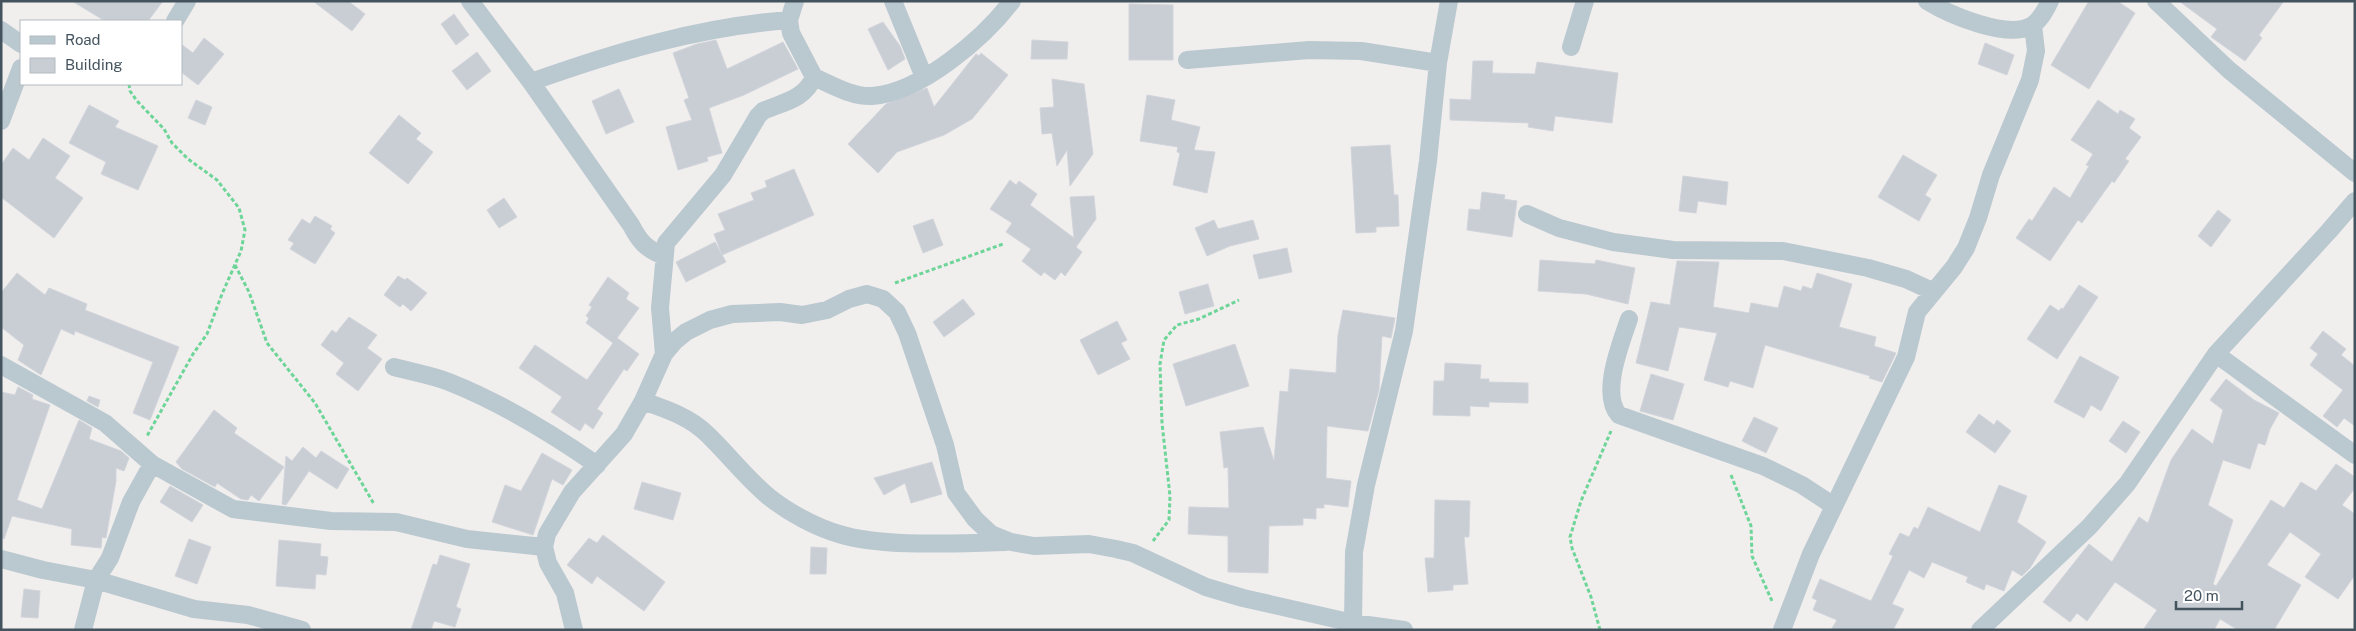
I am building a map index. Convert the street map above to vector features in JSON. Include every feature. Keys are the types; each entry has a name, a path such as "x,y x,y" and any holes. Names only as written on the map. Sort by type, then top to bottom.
{"street":[{"path":"176,20 188,1"},
{"path":"470,1 531,82 631,225 640,242 650,251 664,256"},
{"path":"795,1 789,20 791,33 814,77 851,93 871,96 897,91 924,77 973,44 999,18 1012,1"},
{"path":"893,1 924,77"},
{"path":"1353,623 1354,552 1366,484 1404,331 1428,161 1438,63 1449,1"},
{"path":"1571,47 1585,1"},
{"path":"1927,1 1950,14 1996,27 2019,29 2033,25 2050,1"},
{"path":"2156,1 2210,53 2355,173"},
{"path":"531,82 636,46 747,23 789,20"},
{"path":"1783,628 1811,554 1906,356 1917,312 1932,291 1954,267 1978,218 1991,175 2030,80 2036,51 2033,25"},
{"path":"1,30 20,43"},
{"path":"1188,60 1310,50 1361,51 1438,63"},
{"path":"1,121 20,71"},
{"path":"664,354 660,308 666,243 723,175 758,116 763,111 799,97 810,87 814,77"},
{"path":"1980,630 2090,527 2127,484 2216,354 2355,201"},
{"path":"1527,214 1559,228 1613,242 1673,250 1783,251 1868,268 1906,279 1932,291"},
{"path":"574,630 565,593 548,563 544,547 547,534 572,492 624,434 643,401 664,354 686,332 710,320 732,314 780,312 802,315 827,310 849,299 867,294 883,299 897,312 907,333 945,445 956,493 975,519 991,534 1011,542"},
{"path":"1629,319 1618,352 1610,397 1613,408 1619,415 1763,466 1802,485 1834,506"},
{"path":"2216,354 2355,455"},
{"path":"1,364 105,423 152,464 233,509 331,522 396,522 468,539 544,547"},
{"path":"394,367 448,382 503,406 561,440 597,465"},
{"path":"643,401 667,409 688,420 706,433 769,497 798,516 839,534 877,541 1011,542 1055,546 1089,544 1133,553 1206,587 1243,598 1353,623 1404,630"},
{"path":"83,630 96,580 110,558 131,502 152,464"},
{"path":"1,559 43,570 96,580 194,609 248,615 302,630"}],"path":[{"path":"129,85 133,96 164,129 172,142 188,159 217,180 240,208 245,230 241,251 234,264 207,334 193,354 164,408 137,451"},
{"path":"867,294 921,272 1003,244"},
{"path":"234,264 249,292 268,343 315,403 368,490 383,522"},
{"path":"1133,553 1150,544 1160,535 1169,520 1170,496 1162,413 1160,364 1164,340 1177,325 1199,319 1239,300"},
{"path":"1600,630 1591,597 1572,548 1570,536 1581,501 1619,415"},
{"path":"1721,452 1747,512 1752,556 1783,628"}],"building":[{"path":"72,1 163,1 149,20 103,20"},
{"path":"313,1 348,1 365,14 352,31"},
{"path":"2089,1 2117,1 2135,13 2089,89 2051,65"},
{"path":"2179,1 2284,1 2259,35 2262,38 2245,61 2211,37 2217,29"},
{"path":"1129,4 1173,5 1173,60 1129,60"},
{"path":"454,14 469,35 456,45 441,24"},
{"path":"883,22 900,46 905,59 888,70 868,29"},
{"path":"204,38 224,54 198,85 182,73 182,45 193,53"},
{"path":"716,40 727,69 783,42 798,69 744,95 709,108 722,153 707,157 708,161 678,170 666,127 692,120 684,100 689,98 673,53 697,44"},
{"path":"1032,40 1068,42 1067,59 1031,59"},
{"path":"1985,43 2014,55 2007,75 1978,64"},
{"path":"477,52 491,71 467,90 452,71"},
{"path":"981,53 1008,75 972,119 944,135 897,152 878,173 848,144 886,104 927,88 934,107 976,54 979,56"},
{"path":"1473,61 1493,61 1492,73 1535,74 1537,62 1618,73 1612,123 1555,116 1553,131 1528,127 1529,123 1450,120 1450,99 1471,100"},
{"path":"1052,79 1084,84 1093,154 1070,186 1067,150 1057,166 1052,133 1042,134 1040,108 1054,107"},
{"path":"619,89 634,122 606,134 592,101"},
{"path":"1147,95 1175,100 1171,120 1200,127 1194,150 1215,152 1207,193 1173,185 1180,153 1177,152 1178,147 1140,141"},
{"path":"196,100 212,107 205,125 188,118"},
{"path":"2098,100 2118,114 2120,110 2135,119 2129,128 2141,137 2125,159 2129,161 2114,183 2112,181 2082,223 2078,220 2050,261 2016,238 2029,219 2032,221 2054,187 2070,198 2089,166 2086,165 2093,154 2071,140"},
{"path":"89,105 119,121 115,127 158,146 138,190 101,174 106,162 69,143"},
{"path":"399,115 421,133 416,139 433,152 408,184 369,153"},
{"path":"43,138 70,156 55,178 83,198 54,238 1,197 1,165 13,148 29,160"},
{"path":"1390,145 1394,195 1398,195 1399,226 1376,227 1376,232 1356,233 1351,147"},
{"path":"1903,155 1937,175 1925,195 1931,199 1919,221 1878,197"},
{"path":"794,169 814,215 722,255 714,234 725,230 718,214 754,200 751,193 767,187 765,181"},
{"path":"1683,176 1728,182 1726,205 1698,201 1696,213 1679,211"},
{"path":"1010,180 1016,185 1019,181 1037,194 1030,205 1074,238 1070,197 1094,196 1096,219 1076,247 1082,252 1065,276 1061,272 1055,280 1044,272 1041,276 1022,261 1031,249 1006,232 1012,223 990,209"},
{"path":"1482,192 1505,195 1504,199 1517,201 1512,237 1467,230 1469,209 1480,210"},
{"path":"504,198 517,217 499,228 487,210"},
{"path":"2218,210 2231,220 2211,247 2198,236"},
{"path":"315,216 332,226 330,229 335,233 315,264 290,249 294,243 288,240 302,219 310,224"},
{"path":"933,219 943,245 923,253 913,226"},
{"path":"1214,220 1218,229 1253,220 1259,239 1230,246 1207,256 1195,228"},
{"path":"715,242 726,262 686,282 676,262"},
{"path":"1287,248 1292,272 1259,279 1253,255"},
{"path":"1540,260 1595,264 1596,260 1635,268 1628,304 1586,294 1538,291"},
{"path":"1677,261 1719,262 1713,307 1749,313 1751,303 1778,308 1784,286 1801,291 1803,286 1812,289 1817,273 1852,284 1839,327 1876,337 1874,346 1896,353 1882,382 1869,378 1870,376 1765,345 1753,388 1730,381 1728,387 1704,380 1717,333 1679,327 1668,371 1636,363 1651,302 1670,305"},
{"path":"17,273 45,295 49,288 87,304 85,310 179,347 150,420 133,413 153,362 75,331 74,335 61,329 41,375 18,360 24,345 1,327 1,293"},
{"path":"398,276 405,280 407,278 427,293 411,311 403,304 400,307 384,295"},
{"path":"608,277 629,293 626,299 639,308 617,338 639,354 627,371 624,369 597,409 603,413 593,429 585,423 580,431 551,412 562,397 519,368 535,345 587,380 613,343 586,323 589,318 586,316 592,307 589,305"},
{"path":"1208,284 1214,306 1185,314 1179,292"},
{"path":"2079,285 2098,297 2057,359 2027,339 2050,305 2059,311 2061,308 2063,309"},
{"path":"963,299 975,314 944,337 933,322"},
{"path":"1343,310 1395,318 1391,338 1382,336 1379,390 1368,431 1327,426 1326,478 1351,481 1348,507 1324,504 1324,508 1316,508 1316,519 1303,518 1303,525 1269,526 1268,573 1228,572 1228,536 1188,534 1189,507 1229,508 1228,467 1224,468 1220,432 1263,427 1274,461 1280,391 1288,392 1290,369 1336,373 1338,335"},
{"path":"349,317 377,335 367,348 382,359 358,391 336,374 344,363 321,345 332,330 336,333"},
{"path":"1117,321 1127,340 1121,343 1130,359 1098,375 1080,340"},
{"path":"2323,331 2346,349 2341,355 2355,366 2355,426 2344,418 2337,427 2323,416 2343,390 2310,365 2318,354 2310,348"},
{"path":"1235,344 1249,386 1186,406 1173,364"},
{"path":"2080,356 2119,377 2101,411 2091,405 2084,418 2054,402"},
{"path":"1445,363 1481,365 1480,379 1489,379 1489,382 1528,383 1528,403 1489,402 1489,407 1470,406 1470,416 1433,415 1434,381 1444,381"},
{"path":"1651,374 1684,384 1673,420 1640,411"},
{"path":"2226,379 2254,400 2279,413 2270,429 2265,445 2258,443 2250,469 2223,460 2208,505 2233,520 2213,584 2216,586 2271,500 2284,508 2301,482 2316,491 2336,464 2355,477 2355,488 2342,505 2355,514 2355,575 2338,599 2305,577 2321,554 2290,532 2267,565 2301,585 2274,630 2238,630 2220,619 2214,630 2143,630 2157,610 2115,582 2087,621 2077,613 2070,622 2043,602 2089,544 2112,562 2139,517 2148,523 2171,460 2192,429 2213,444 2223,410 2210,400"},
{"path":"18,387 33,395 32,399 50,405 17,500 42,509 79,420 92,428 89,439 121,451 129,458 124,471 116,468 116,481 106,538 102,537 101,548 71,545 72,529 12,516 4,539 1,538 1,392 15,395"},
{"path":"89,396 100,400 98,407 87,401"},
{"path":"214,410 237,428 234,433 284,467 259,501 251,495 248,500 241,499 217,483 215,487 182,469 176,462"},
{"path":"1979,414 1994,425 1997,420 2011,431 1995,453 1966,432"},
{"path":"1754,417 1778,428 1766,453 1742,441"},
{"path":"2123,421 2140,432 2126,453 2109,441"},
{"path":"303,447 316,458 321,451 349,469 337,489 309,471 286,505 282,504 286,456 292,461"},
{"path":"542,453 572,470 563,485 552,479 533,535 492,522 505,485 521,491"},
{"path":"932,462 942,494 911,503 905,483 884,495 874,478"},
{"path":"642,482 681,493 673,520 634,509"},
{"path":"1999,485 2027,496 2017,522 2046,542 2030,568 2022,576 2012,570 2004,591 1986,584 1984,590 1966,582 1968,577 1932,562 1924,578 1909,570 1892,604 1904,609 1893,630 1831,630 1837,620 1813,610 1817,600 1812,598 1820,579 1871,601 1893,556 1889,554 1900,533 1909,537 1914,527 1918,529 1928,507 1980,532"},
{"path":"170,486 203,505 192,522 160,502"},
{"path":"1435,500 1470,501 1469,537 1464,537 1468,584 1453,585 1453,590 1428,592 1425,558 1434,558"},
{"path":"603,535 665,582 644,611 597,576 592,584 567,565 589,538 597,543"},
{"path":"189,539 211,547 197,584 175,576"},
{"path":"279,540 321,544 320,556 328,557 326,575 316,574 315,589 276,586"},
{"path":"811,547 827,548 826,574 810,574"},
{"path":"440,555 470,564 456,607 461,609 455,627 434,621 431,630 411,630 433,564 437,565"},
{"path":"24,589 40,591 38,618 21,617"}]}
